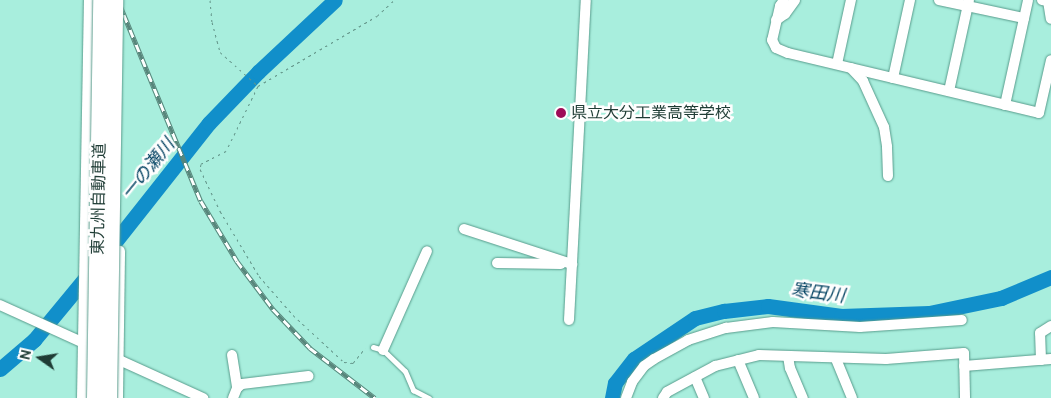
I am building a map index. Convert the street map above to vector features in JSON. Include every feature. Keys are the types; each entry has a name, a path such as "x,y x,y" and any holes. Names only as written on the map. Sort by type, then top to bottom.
{"highway":[{"name":"東九州自動車道","path":"96,398 102,0"},
{"name":"東九州自動車道","path":"108,398 114,0"}],"street":[{"path":"83,398 90,0"},
{"path":"569,320 586,0"},
{"path":"784,0 776,20 772,40 776,48 814,61 851,67 1039,113 1051,60"},
{"path":"776,20 785,14 795,0"},
{"path":"838,64 852,0"},
{"path":"893,78 910,0"},
{"path":"938,0 968,3 1024,18"},
{"path":"1005,105 1028,0"},
{"path":"1042,0 1048,1 1051,19"},
{"path":"949,91 968,3"},
{"path":"851,67 863,81 884,127 888,176"},
{"path":"464,229 572,264"},
{"path":"118,398 120,251"},
{"path":"378,348 427,251"},
{"path":"497,263 572,264"},
{"path":"0,305 203,398"},
{"path":"626,398 632,382 644,366 680,344 709,332 773,322 860,327 962,320"},
{"path":"964,366 1046,360 1040,333 1051,326"},
{"path":"663,398 667,392 715,366 759,356 886,359 964,353 965,398"},
{"path":"232,355 237,388 233,398"},
{"path":"788,356 790,368 803,398"},
{"path":"836,359 852,398"},
{"path":"738,360 754,398"},
{"path":"237,388 245,384 309,376"},
{"path":"695,376 704,398"}],"lane":[{"path":"378,348 405,370 414,390 429,398"}],"path":[{"path":"210,0 212,22 220,52 258,86"},
{"path":"378,348 366,347 353,363 344,362 293,315 259,276 220,211 200,169 201,164 226,151 258,86 377,16 394,0"}],"waterway":[{"name":"一の瀬川","path":"107,252 209,123 258,72 335,0"},
{"name":"一の瀬川","path":"0,369 34,340 92,270"},
{"name":"寒田川","path":"612,398 615,383 634,359 695,318 724,311 768,306 841,316 929,313 1001,298 1051,277"}],"railway":[{"path":"118,0 201,201 237,261 273,309 310,348 375,398"}],"place":[{"name":"県立大分工業高等学校","path":"561,113"}]}
